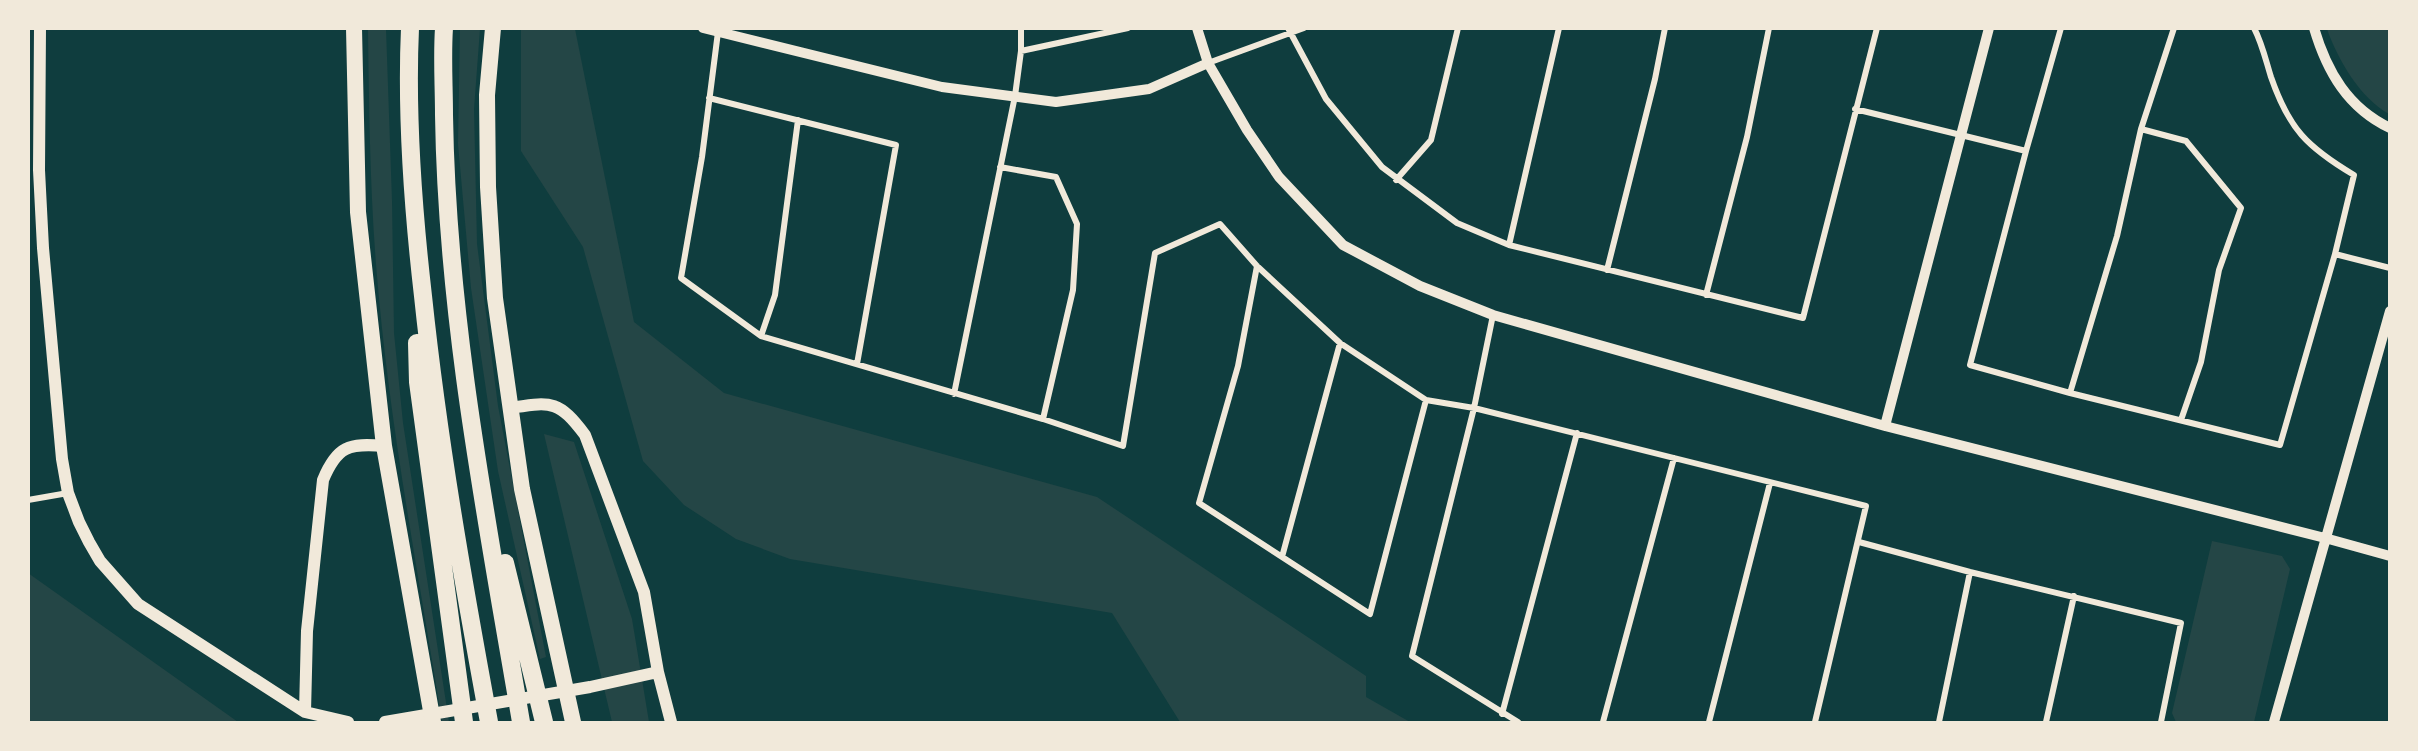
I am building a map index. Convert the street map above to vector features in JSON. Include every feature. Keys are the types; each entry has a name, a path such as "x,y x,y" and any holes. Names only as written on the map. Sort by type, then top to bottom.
{"highway":[{"path":"354,28 358,212 384,446 433,723"},
{"path":"410,28 412,201 418,382 464,723"},
{"path":"444,28 445,181 457,329 521,723"},
{"path":"493,28 487,95 495,298 522,489 573,723"},
{"path":"412,201 431,375 469,618 489,723"},
{"path":"471,424 544,723"}],"main road":[{"path":"40,28 39,170 43,248 62,459 68,492 79,522 100,561 138,604 305,711 348,723"},
{"path":"509,408 545,403 569,413 585,435 644,592 658,672 671,723"},
{"path":"305,711 308,631 323,480 331,461 341,451 360,444 384,446"},
{"path":"385,723 590,687 658,672"}],"street":[{"path":"703,28 942,87 1056,102 1149,88 1289,31 1304,28"},
{"path":"954,394 1015,96 1021,51 1021,28"},
{"path":"1021,51 1128,28"},
{"path":"1197,28 1208,63 1247,130 1279,177 1343,244 1420,286 1493,315 1885,426 2390,556"},
{"path":"1396,180 1431,140 1458,28"},
{"path":"1509,245 1559,28"},
{"path":"1608,270 1655,79 1665,28"},
{"path":"1706,295 1747,137 1769,28"},
{"path":"1289,31 1326,99 1382,167 1396,180 1457,223 1509,245 1803,318 1877,28"},
{"path":"1885,426 1989,28"},
{"path":"2061,28 1970,365 2070,393 2280,445 2335,254 2354,175 2321,155 2296,130 2281,105 2254,28"},
{"path":"2070,393 2117,236 2141,129 2174,28"},
{"path":"2314,28 2318,43 2342,92 2376,122 2390,129"},
{"path":"718,32 702,157 681,278 761,336 1043,419 1123,446 1155,252 1220,224 1257,266 1340,343 1426,400 1474,408 1866,506 1815,723"},
{"path":"709,99 896,144 857,364"},
{"path":"1855,109 2026,151"},
{"path":"761,336 775,296 798,120"},
{"path":"2141,129 2186,141 2241,208 2219,270 2200,362 2181,420"},
{"path":"1000,167 1056,177 1077,224 1073,290 1043,419"},
{"path":"2335,254 2390,268"},
{"path":"1257,266 1238,366 1199,503 1370,614 1426,400"},
{"path":"2274,723 2390,312"},
{"path":"1493,315 1474,408 1412,656 1518,723"},
{"path":"1282,557 1340,343"},
{"path":"1502,714 1577,433"},
{"path":"1603,723 1674,458"},
{"path":"1709,723 1770,483"},
{"path":"28,501 68,492"},
{"path":"1859,542 1970,572 2181,623 2161,723"},
{"path":"1940,723 1970,572"},
{"path":"2046,723 2074,596"}],"shaded area":[{"path":"368,29 386,29 394,333 403,423 449,722 442,722 404,494 381,322 370,146"},
{"path":"460,29 480,29 474,109 477,244 498,406 546,657 540,659 498,471 471,288 458,144"},
{"path":"521,29 575,29 634,322 724,393 1097,497 1366,676 1366,697 1410,722 1180,722 1112,613 790,559 736,539 684,505 643,461 583,247 521,151"},
{"path":"2327,29 2389,29 2389,114 2378,107 2351,77"},
{"path":"544,434 574,442 632,619 649,722 612,722"},
{"path":"2212,541 2282,556 2290,569 2254,722 2176,722 2172,713"},
{"path":"28,573 238,722 29,722"}]}
